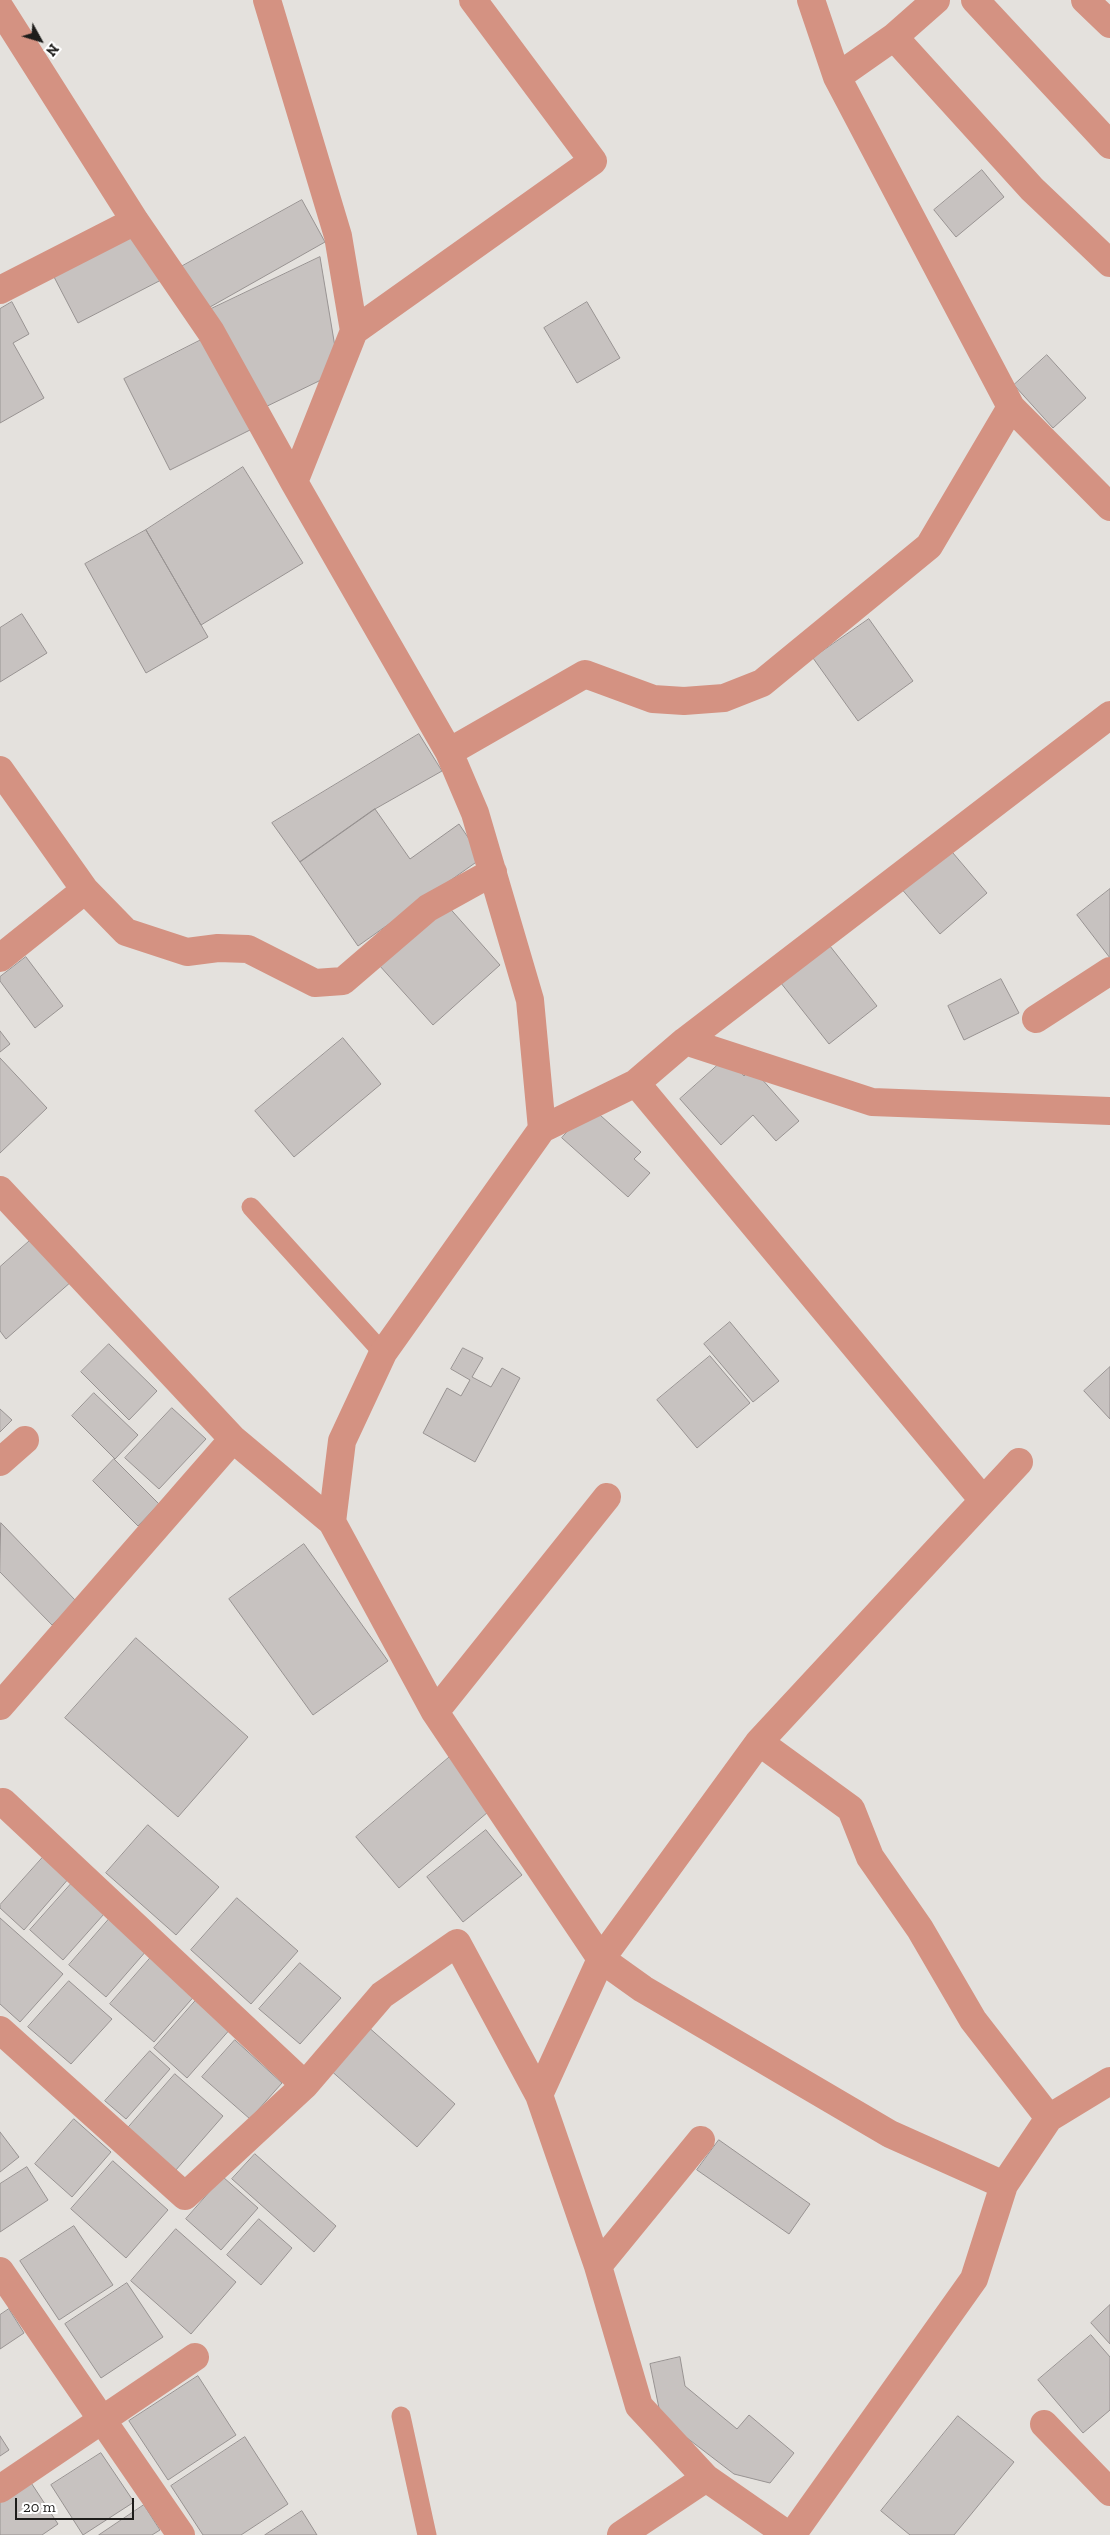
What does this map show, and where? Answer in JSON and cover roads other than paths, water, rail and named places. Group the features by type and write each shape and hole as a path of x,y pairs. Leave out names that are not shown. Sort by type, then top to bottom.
{"street":[{"path":"267,0 338,236 354,331 294,482"},
{"path":"354,331 593,161 473,0"},
{"path":"811,0 836,77 1011,407 1110,507"},
{"path":"836,77 894,37 936,0"},
{"path":"975,0 1110,145"},
{"path":"1085,0 1110,24"},
{"path":"0,8 136,221 212,332 294,482 449,752 475,814 530,1000 542,1129"},
{"path":"894,37 1032,189 1110,263"},
{"path":"0,290 136,221"},
{"path":"449,752 585,674 653,699 684,701 724,698 762,683 929,546 1011,407"},
{"path":"332,1522 342,1441 383,1353 542,1129 636,1083 685,1040 1110,715"},
{"path":"0,770 85,890 126,932 187,952 218,948 248,949 315,983 343,981 428,908 493,872"},
{"path":"0,958 85,890"},
{"path":"1036,1020 1110,971"},
{"path":"685,1040 872,1102 1110,1112"},
{"path":"636,1083 983,1500"},
{"path":"0,1190 233,1439 332,1522 435,1712 601,1959 644,1989 890,2134 1004,2185"},
{"path":"0,1706 233,1439"},
{"path":"0,1462 25,1440"},
{"path":"539,2096 601,1959 759,1742 1019,1462"},
{"path":"435,1712 607,1497"},
{"path":"759,1742 851,1809 870,1856 920,1929 973,2020 1049,2118"},
{"path":"3,1802 305,2085"},
{"path":"0,2030 185,2196 305,2085 382,1995 457,1943 539,2096 598,2266 639,2406 706,2478 788,2535"},
{"path":"792,2535 974,2279 1004,2185 1049,2118 1110,2081"},
{"path":"598,2266 701,2140"},
{"path":"0,2271 181,2535"},
{"path":"0,2489 195,2357"},
{"path":"1044,2424 1110,2492"},
{"path":"621,2535 706,2478"}],"lane":[{"path":"251,1206 383,1353"},
{"path":"402,2416 427,2535"}]}
